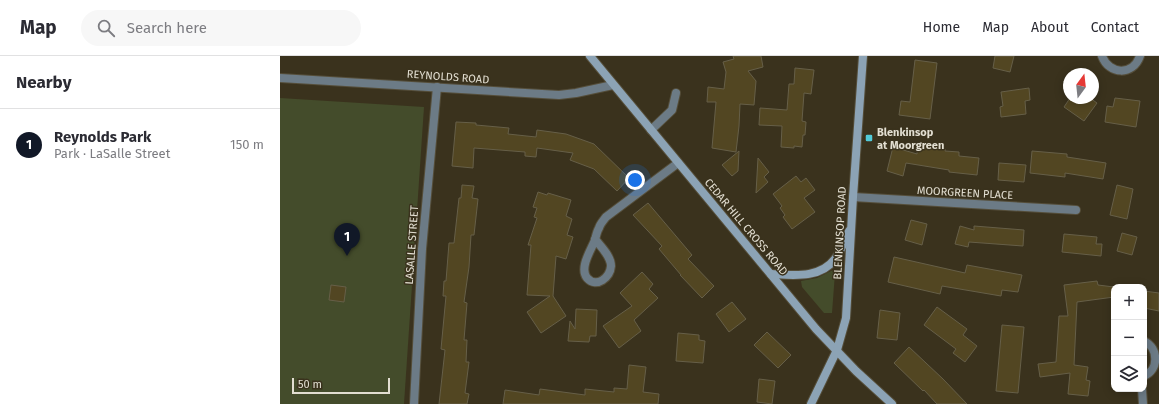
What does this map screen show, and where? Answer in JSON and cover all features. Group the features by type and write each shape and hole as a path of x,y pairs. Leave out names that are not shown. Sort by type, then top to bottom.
{"main road":[{"name":"CEDAR HILL CROSS ROAD","path":"590,56 816,329 856,371 892,404"},
{"name":"BLENKINSOP ROAD","path":"811,404 837,350 846,318 863,56"},
{"path":"771,274 808,274 822,270 834,261 851,227"}],"street":[{"path":"1102,56 1105,63 1109,67 1122,71 1129,70 1134,66 1140,56"},
{"name":"REYNOLDS ROAD","path":"280,78 559,95 613,85"},
{"name":"LASALLE STREET","path":"414,404 422,249 437,87"},
{"path":"651,130 672,110 676,93"},
{"path":"595,239 607,254 611,265 609,273 605,279 599,283 593,282 587,278 584,271 586,261 599,228 606,218 678,163"},
{"name":"MOORGREEN PLACE","path":"853,197 1076,210"},
{"path":"1147,343 1151,346 1156,356 1154,367 1151,372 1147,374"},
{"path":"1142,392 1143,404"}],"green space":[{"path":"280,98 424,107 404,404 280,404"},
{"path":"834,270 832,313 824,313 802,287 801,281 817,278"}],"building":[{"path":"733,56 761,56 763,67 748,71 756,81 754,105 740,104 736,152 712,148 716,102 707,102 708,87 724,89 726,72 723,62 734,59"},
{"path":"995,56 1014,56 1010,72 993,68"},
{"path":"915,60 937,63 930,119 899,115 901,101 910,102"},
{"path":"795,68 814,70 811,94 804,93 802,121 806,122 805,135 803,135 802,147 781,147 782,126 759,125 760,108 787,110 789,84 794,84"},
{"path":"1029,88 1030,100 1025,101 1026,114 1001,117 1000,107 1003,106 1001,92"},
{"path":"1115,98 1140,101 1136,127 1105,122 1107,106 1113,107"},
{"path":"1066,104 1096,104 1084,121 1064,107"},
{"path":"456,122 476,123 476,125 509,128 508,134 536,137 537,130 566,134 594,144 629,178 617,191 594,169 570,160 573,153 537,148 536,157 525,156 525,152 474,148 473,168 452,166"},
{"path":"918,145 945,149 945,151 959,152 959,156 979,158 977,175 949,172 949,170 906,163 903,176 887,171 893,147 917,154"},
{"path":"739,151 738,171 732,176 722,165"},
{"path":"1032,151 1067,154 1067,157 1106,163 1103,179 1065,173 1065,177 1030,173"},
{"path":"758,158 769,172 764,177 768,182 756,193"},
{"path":"999,163 1026,165 1024,182 998,180"},
{"path":"796,176 801,182 806,178 815,190 804,198 815,212 792,229 783,217 785,215 780,208 782,206 773,194"},
{"path":"462,185 474,186 472,198 478,199 474,235 471,235 469,267 464,302 467,303 464,340 467,340 466,362 469,362 465,393 469,394 467,404 439,404 445,350 441,349 446,296 443,296 444,281 446,281 449,243 454,243"},
{"path":"1117,185 1133,189 1127,219 1110,215"},
{"path":"538,192 547,195 548,193 571,200 566,216 572,219 567,235 573,237 566,259 556,256 553,296 566,316 541,333 527,312 550,296 527,295 531,245 528,245 537,218 534,217 537,208 533,207"},
{"path":"648,203 692,255 688,259 714,286 702,298 680,275 659,249 662,246 633,215"},
{"path":"911,220 927,224 922,245 905,240"},
{"path":"960,226 974,230 974,226 1024,230 1023,246 969,242 968,247 955,244"},
{"path":"1122,233 1137,237 1132,255 1117,251"},
{"path":"1064,234 1097,237 1096,244 1102,244 1101,256 1062,252"},
{"path":"894,257 965,273 967,265 1022,275 1018,292 1002,290 1001,296 942,286 940,294 888,282"},
{"path":"642,272 653,284 649,289 658,298 634,320 641,331 619,348 603,326 632,306 620,293"},
{"path":"1097,281 1098,285 1111,287 1111,297 1077,302 1074,365 1088,367 1086,380 1090,381 1088,396 1068,394 1070,373 1040,377 1038,364 1056,362 1059,316 1068,316 1064,285"},
{"path":"331,285 346,287 344,302 329,300"},
{"path":"1147,291 1159,293 1159,311 1147,309"},
{"path":"732,302 746,319 729,332 716,314"},
{"path":"937,307 967,329 963,335 977,346 965,362 953,353 956,349 924,325"},
{"path":"576,309 597,310 596,336 590,336 589,342 568,341 570,321 575,329"},
{"path":"880,310 900,313 897,340 877,338"},
{"path":"1002,325 1024,327 1018,393 996,391"},
{"path":"767,332 791,355 778,368 754,345"},
{"path":"678,333 699,335 699,340 705,341 703,363 676,361"},
{"path":"909,347 967,404 937,404 894,363"},
{"path":"629,365 646,367 643,392 659,394 658,404 503,404 505,390 539,395 540,389 585,395 585,389 614,392 614,388 627,389"},
{"path":"759,379 775,381 772,404 757,402"}],"place":[{"name":"Blenkinsop at Moorgreen","path":"869,138"},
{"name":"Reynolds Park","path":"347,256"}]}
